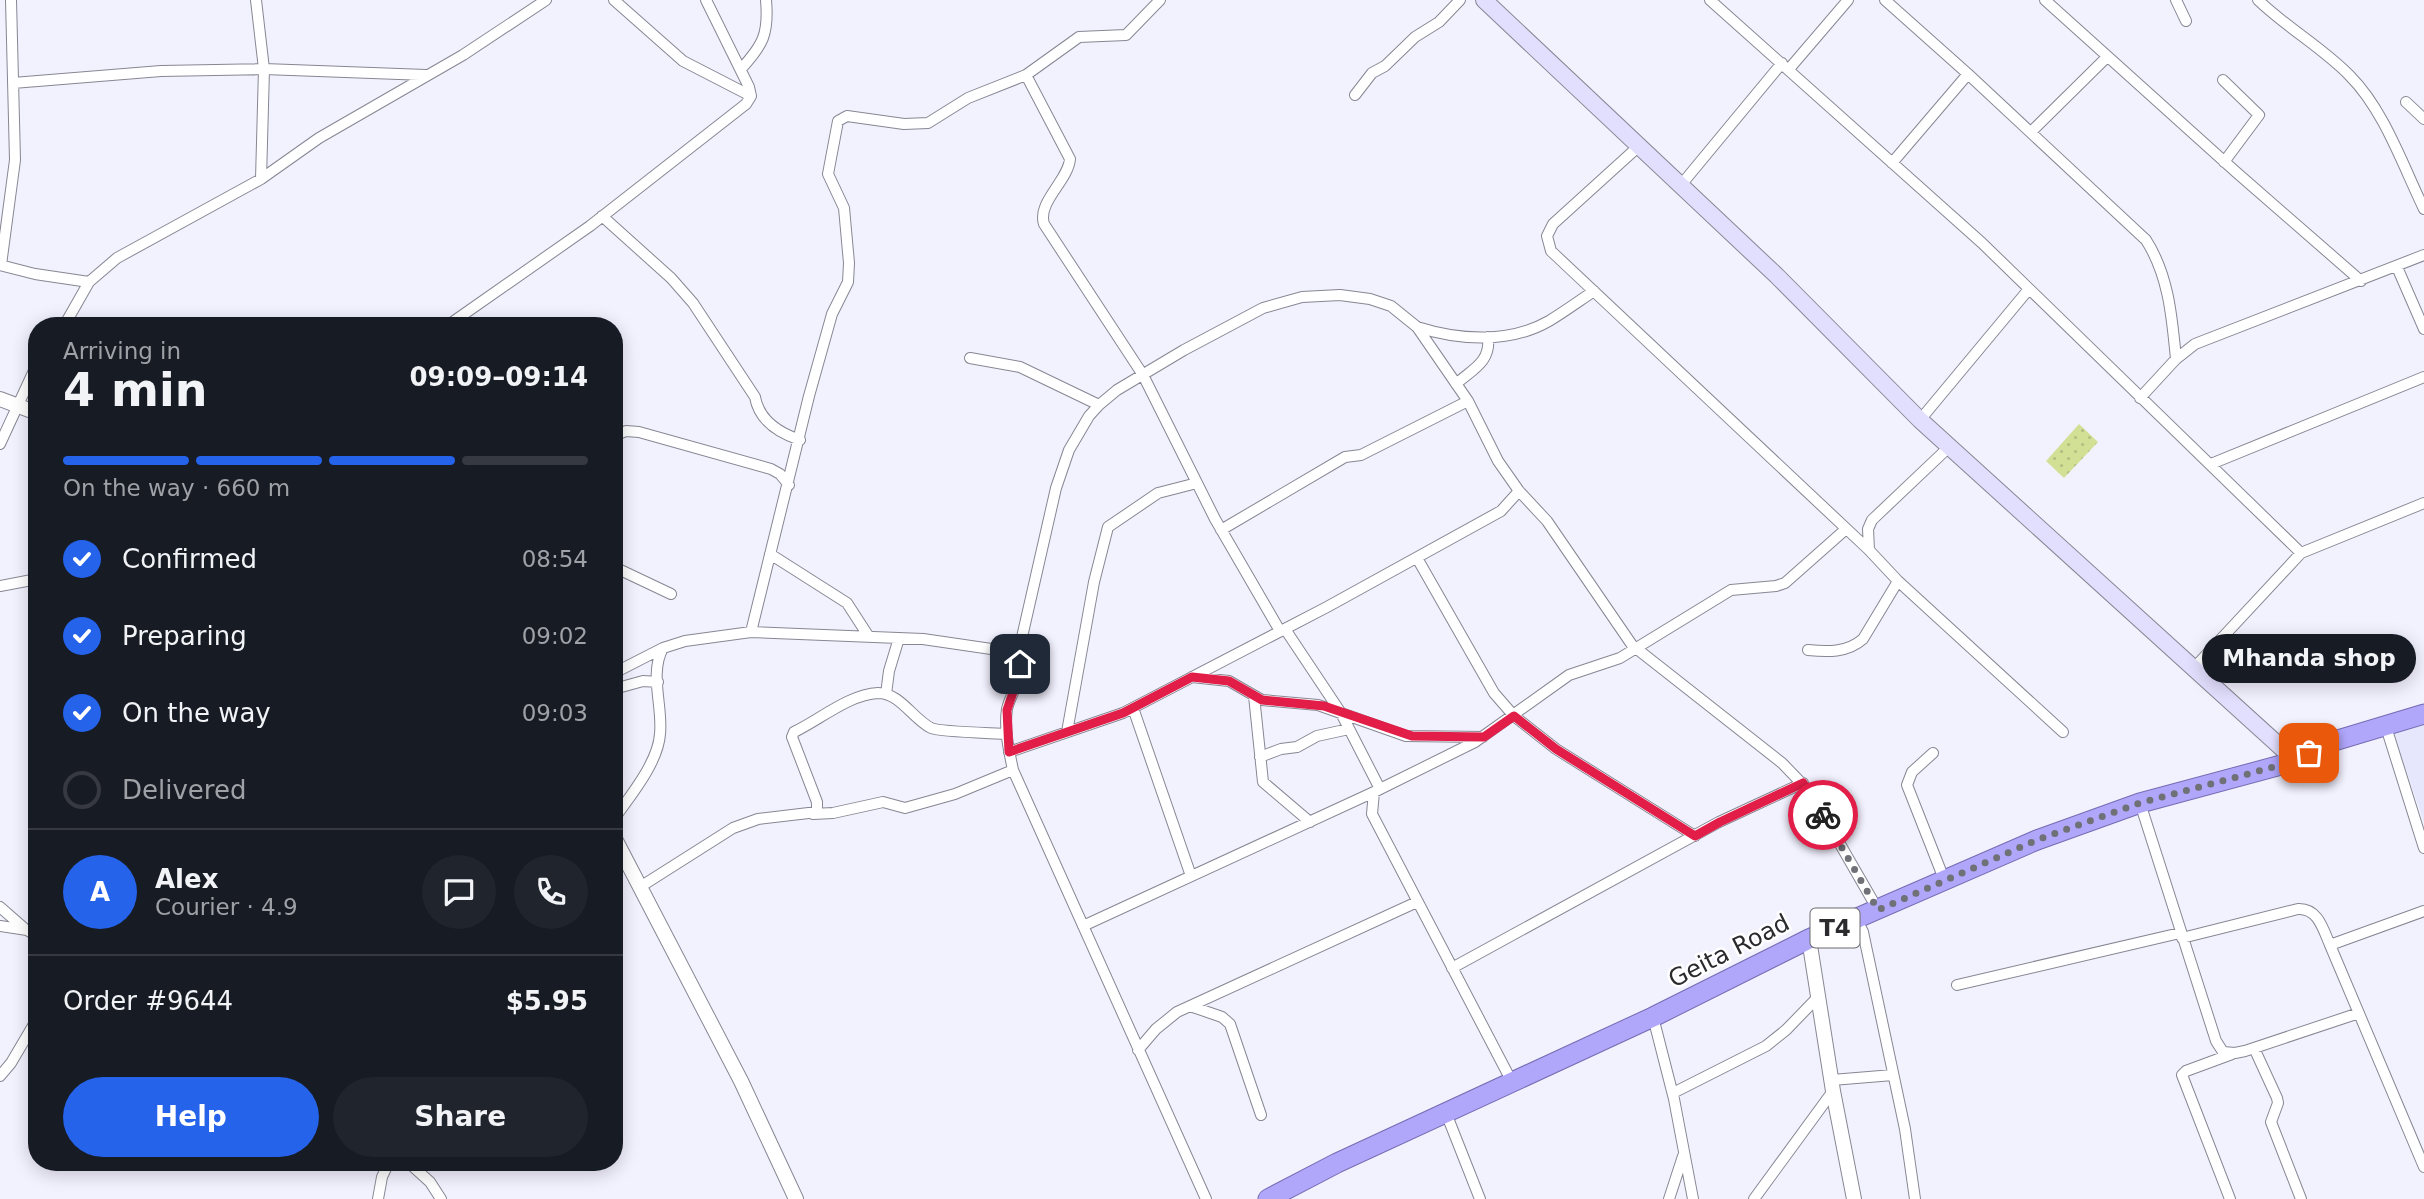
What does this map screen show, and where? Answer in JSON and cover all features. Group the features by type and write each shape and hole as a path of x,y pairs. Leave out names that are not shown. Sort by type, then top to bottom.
{"highway":[{"name":"Geita Road","path":"1268,1199 1337,1163 1653,1017 1809,939 1944,879 2037,840 2140,803 2296,761 2321,745 2424,714"}],"main road":[{"path":"1484,0 1777,276 1920,420 2296,761"}],"street":[{"path":"11,0 14,182 1,265 35,274 89,282"},
{"path":"256,0 264,69 261,179"},
{"path":"69,317 89,282 117,258 261,179 319,138 463,55 546,0"},
{"path":"614,0 683,61 751,96"},
{"path":"460,317 602,216 746,104 751,96 749,87 706,0"},
{"path":"741,69 763,41 767,24 766,0"},
{"path":"751,632 809,396 832,314 848,282 844,208 828,174 838,121 847,116 904,124 928,123 968,97 1026,75 1079,37 1126,35 1160,0"},
{"path":"1355,95 1372,73 1385,66 1415,37 1440,22 1460,0"},
{"path":"1710,0 1982,243 2301,553"},
{"path":"1681,186 1785,66 1848,0"},
{"path":"1885,0 2146,240 2160,265 2172,317 2176,359"},
{"path":"2045,0 2224,162 2361,281"},
{"path":"2176,0 2186,21"},
{"path":"2258,0 2352,78 2379,115 2424,209"},
{"path":"2031,132 2107,57"},
{"path":"13,83 120,73 264,69 427,75"},
{"path":"1892,163 1968,74"},
{"path":"1026,75 1069,159 1069,168 1043,211 1044,224 1143,375 1221,530 1283,630 1341,713 1377,791 1372,814 1512,1082"},
{"path":"2223,80 2259,115 2224,162"},
{"path":"2406,102 2424,119"},
{"path":"1639,146 1553,224 1547,236 1551,251 1869,550 1898,581 2063,732"},
{"path":"602,216 652,260 693,303 755,397 757,410 778,431 800,440"},
{"path":"2140,398 2176,359 2195,344 2424,255"},
{"path":"2398,267 2424,329"},
{"path":"1920,420 2029,289"},
{"path":"1417,327 1443,335 1488,337 1514,333 1548,322 1594,291"},
{"path":"1206,1199 1013,770 1007,734 1007,710 1020,670 1017,659 1056,488 1079,430 1099,405 1117,390 1263,308 1302,297 1340,295 1370,299 1391,306 1408,317 1468,401 1494,455 1519,491 1547,521 1635,648 1782,763 1803,783 1878,910"},
{"path":"1456,384 1484,360 1489,348 1488,337"},
{"path":"970,358 1020,367 1099,405"},
{"path":"2211,464 2424,377"},
{"path":"0,444 28,382"},
{"path":"0,399 28,409"},
{"path":"1221,530 1345,457 1361,455 1468,401"},
{"path":"623,433 631,431 665,439 771,469 780,474 789,485"},
{"path":"1083,926 1377,791 1484,737 1569,675 1620,658 1733,589 1785,583 1849,532 1869,525 1949,447"},
{"path":"1067,732 1094,582 1108,527 1158,493 1197,484"},
{"path":"1009,752 1133,708 1502,511 1519,491"},
{"path":"2194,668 2301,553 2424,503"},
{"path":"1869,525 1869,550"},
{"path":"770,554 847,603 869,637"},
{"path":"1417,558 1494,693 1514,716 1556,749 1695,836"},
{"path":"623,571 671,594"},
{"path":"0,586 28,581"},
{"path":"1808,650 1829,653 1856,645 1863,639 1898,581"},
{"path":"623,668 685,640 751,632 899,638 970,645 1005,651 1017,659"},
{"path":"886,694 889,671 899,638"},
{"path":"623,807 643,778 660,738 657,662 663,648"},
{"path":"1192,677 1229,681 1267,701 1318,705 1406,736 1484,737"},
{"path":"623,687 643,681 658,682"},
{"path":"813,814 817,812 817,802 792,740 793,734 836,706 873,694 886,694 932,729 1007,734"},
{"path":"1254,696 1265,784 1310,822"},
{"path":"1133,708 1191,876"},
{"path":"2386,727 2424,848"},
{"path":"1260,757 1281,749 1297,747 1317,736 1349,729"},
{"path":"1933,753 1912,772 1907,785 1944,879"},
{"path":"640,887 746,822 833,813 883,802 905,808 955,794 1013,770"},
{"path":"1452,968 1720,822 1803,783"},
{"path":"2140,803 2219,1047 2222,1052 2235,1054"},
{"path":"623,854 741,1081 796,1199"},
{"path":"1138,1050 1167,1019 1190,1006 1417,902"},
{"path":"0,906 28,930"},
{"path":"1957,985 2304,908 2319,920 2424,1167"},
{"path":"2330,945 2424,911"},
{"path":"1856,918 1863,932 1905,1129 1915,1199"},
{"path":"0,926 28,932"},
{"path":"1809,939 1854,1199"},
{"path":"1673,1094 1766,1046 1818,997"},
{"path":"1190,1006 1222,1017 1230,1024 1261,1115"},
{"path":"2230,1199 2182,1075 2186,1071 2359,1013"},
{"path":"1653,1017 1673,1094 1693,1199"},
{"path":"0,1076 28,1034"},
{"path":"2255,1048 2277,1098 2278,1103 2271,1122 2301,1199"},
{"path":"1754,1199 1833,1085 1893,1075"},
{"path":"1446,1113 1480,1199"},
{"path":"1669,1199 1684,1153"},
{"path":"378,1199 385,1171"},
{"path":"418,1171 430,1182 441,1199"}],"shaded area":[{"path":"2424,721 2424,822 2392,730"}],"green space":[{"path":"2079,424 2098,442 2064,478 2046,461"}],"way so far":[{"path":"1823,815 1878,910 2037,840 2140,803 2296,761 2309,753"}],"place":[{"name":"Mhanda shop","path":"2309,753"}],"route":[{"path":"1020,664 1007,710 1009,752 1123,713 1192,677 1235,682 1262,700 1324,706 1406,736 1484,737 1514,716 1556,749 1695,836 1803,783 1823,815"}]}
